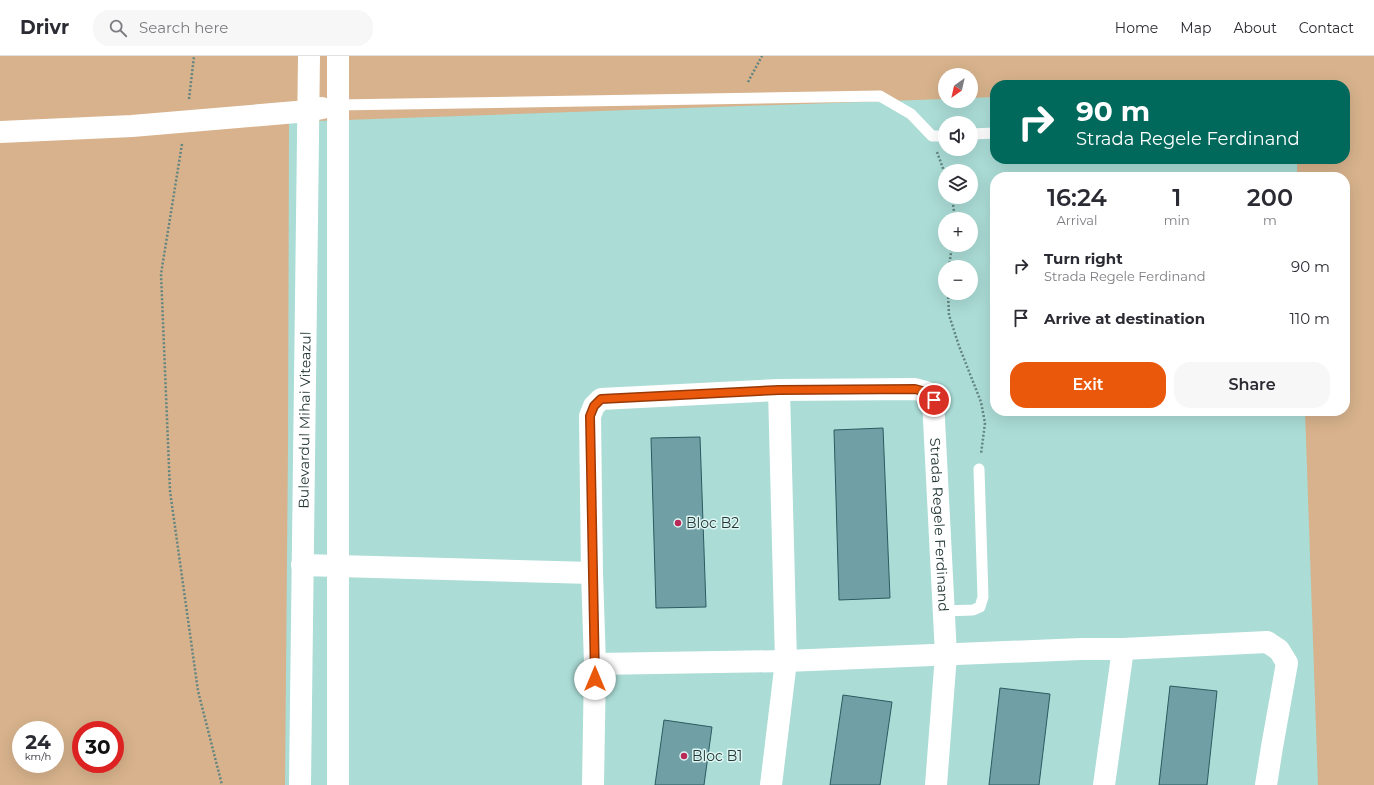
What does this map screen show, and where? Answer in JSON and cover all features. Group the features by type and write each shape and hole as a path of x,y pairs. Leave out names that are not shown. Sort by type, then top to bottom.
{"street":[{"name":"Bulevardul Mihai Viteazul","path":"300,785 309,56"},
{"path":"338,56 338,785"},
{"path":"0,132 132,126 308,111 337,105"},
{"name":"Strada Regele Ferdinand","path":"593,785 595,664 590,416 594,406 601,399 779,390 915,389 926,392 934,400 946,655 936,785"},
{"path":"771,785 786,661 779,390"},
{"path":"302,565 592,573"},
{"path":"595,664 786,661 1081,649 1123,649 1267,642 1279,650 1287,663 1266,785"},
{"path":"1104,785 1123,649"}],"lane":[{"path":"337,105 880,96 911,114 932,136 938,136"},
{"path":"978,134 990,133"},
{"path":"944,611 973,610 980,607 983,597 979,469"}],"path":[{"path":"194,56 186,121 161,274 170,491 198,691 222,785"},
{"path":"739,98 762,56"},
{"path":"932,136 942,164"},
{"path":"948,300 949,315 959,346 981,402 986,423 979,469"}],"shaded area":[{"path":"0,56 1374,56 1374,785 1318,785 1305,416 1350,416 1350,172 1297,172 1297,164 1350,164 1350,80 990,80 990,97 978,98 978,68 938,68 938,99 289,122 285,785 0,785"}],"building":[{"path":"883,428 890,598 839,600 834,430"},
{"name":"Bloc B2","path":"700,437 706,607 656,608 651,438"},
{"path":"1170,686 1217,691 1207,785 1159,785"},
{"path":"1000,688 1050,694 1039,785 989,785"},
{"path":"843,695 892,702 880,785 830,785"},
{"name":"Bloc B1","path":"664,720 712,727 704,785 655,785"}],"place":[{"name":"Bloc B2","path":"678,523"},
{"name":"Bloc B1","path":"684,756"}],"route":[{"path":"595,679 590,416 594,406 601,399 779,390 915,389 926,392 934,400"}]}
